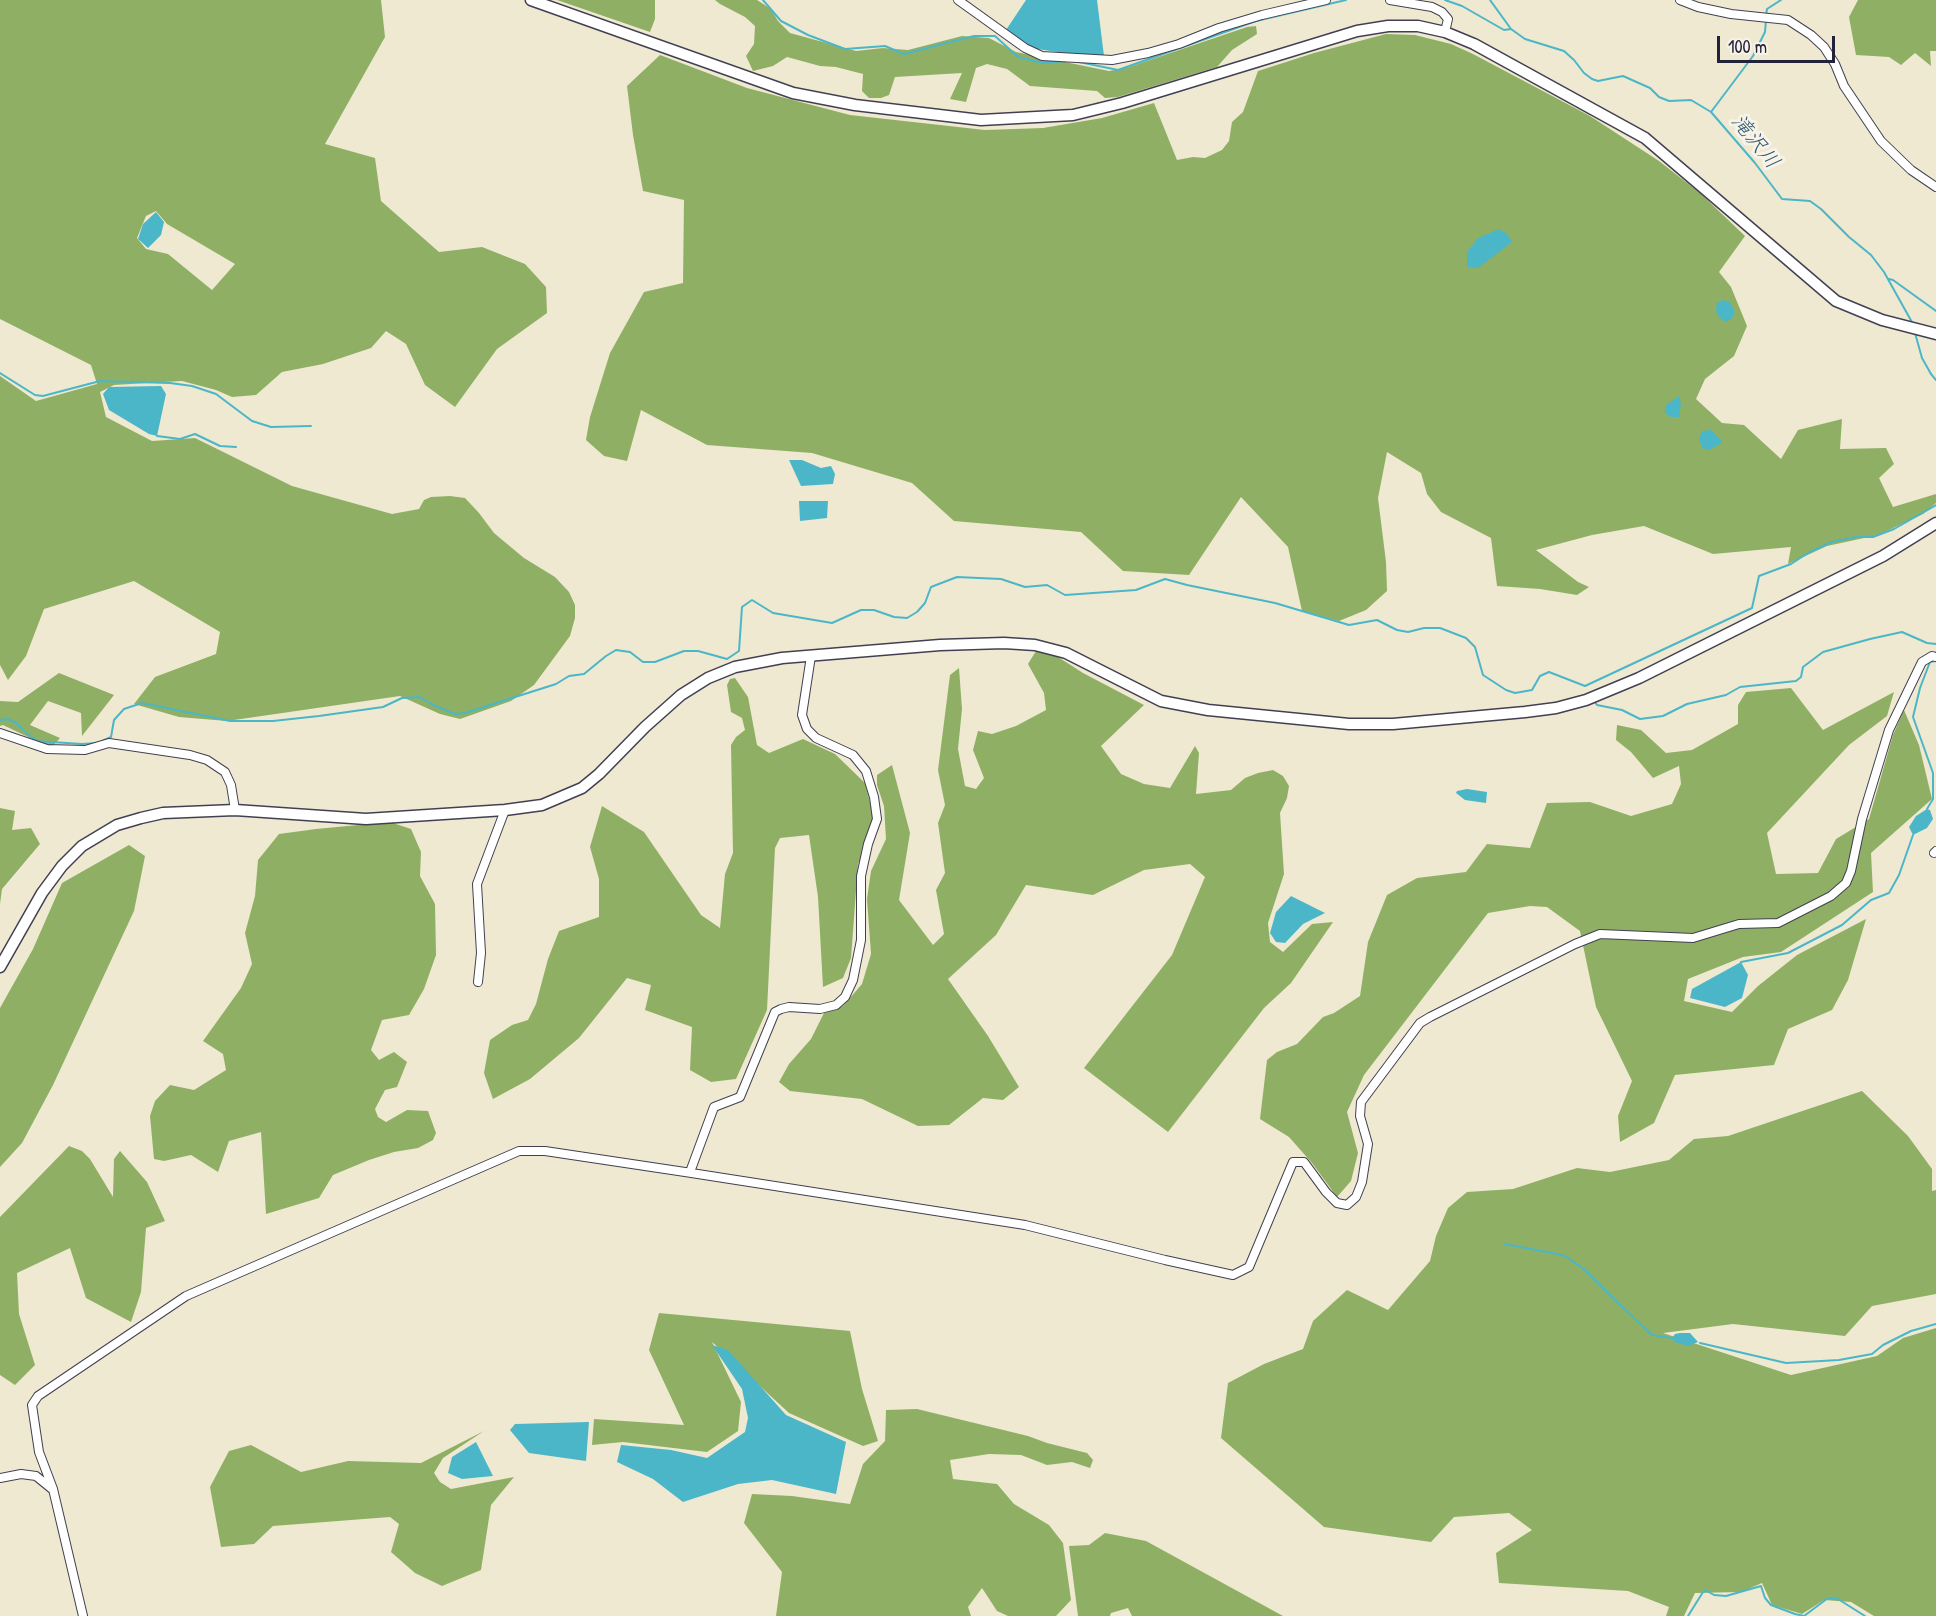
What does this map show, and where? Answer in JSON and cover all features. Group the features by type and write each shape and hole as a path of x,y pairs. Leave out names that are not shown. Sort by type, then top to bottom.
{"street":[{"path":"531,0 793,93 855,105 981,120 1073,115 1122,103 1358,31 1388,26 1418,26 1445,32 1474,44 1645,138 1836,301 1882,321 1936,334"},
{"path":"958,0 1025,48 1042,56 1112,60 1148,53 1262,15 1326,0"},
{"path":"1390,0 1432,7 1442,12 1448,19 1445,32"},
{"path":"1680,0 1698,7 1731,14 1788,20 1811,34 1824,47 1835,64 1844,86 1881,141 1911,170 1936,187"},
{"path":"0,967 42,893 62,866 82,846 117,825 163,813 235,810 366,819 505,810 542,805 582,788 681,695 708,678 735,667 782,658 940,645 1004,643 1035,645 1066,653 1161,701 1208,710 1349,724 1393,724 1525,712 1556,708 1586,700 1639,678 1883,556 1936,523"},
{"path":"690,1172 714,1107 740,1097 775,1012 789,1007 820,1009 836,1005 845,997 853,980 861,940 861,876 868,844 877,819 874,797 866,771 852,755 816,738 807,729 802,715 811,656"},
{"path":"83,1616 53,1489 39,1452 32,1406 38,1396 186,1296 519,1151 545,1151 690,1172 1033,1227 1233,1275 1249,1267 1293,1162 1304,1162 1337,1203 1347,1205 1356,1197 1362,1182 1368,1144 1360,1116 1361,1102 1420,1023 1575,944 1600,934 1693,938 1739,924 1778,923 1831,896 1846,883 1889,730 1922,662 1932,656 1936,657"},
{"path":"0,733 47,749 85,750 109,743 190,755 207,760 225,772 231,785 235,810"},
{"path":"478,982 481,953 477,884 505,810"},
{"path":"0,1478 21,1474 36,1476 53,1489"}],"green space":[{"path":"0,0 381,0 385,37 325,144 375,158 381,201 439,252 482,247 525,264 546,287 547,313 497,349 455,407 425,385 406,344 386,331 371,348 323,364 282,372 256,395 232,397 182,381 114,385 100,392 106,417 152,441 195,438 292,486 392,514 419,509 424,500 431,497 465,498 494,533 524,558 555,577 569,592 575,605 575,618 570,636 534,685 511,701 460,719 440,714 400,696 227,721 179,717 134,704 155,677 216,654 220,632 134,581 44,609 26,656 8,680 0,665 0,376 36,401 97,384 91,365 0,319","holes":["156,211 167,224 235,264 212,290 168,254 146,249 137,238 146,216"]},
{"path":"557,0 655,0 655,19 650,32"},
{"path":"715,0 757,0 771,9 778,21 790,33 856,51 883,48 908,50 962,36 989,38 1016,52 1109,71 1126,68 1247,27 1256,26 1257,34 1232,50 1217,67 1118,97 1105,98 1097,91 1030,86 1007,69 987,64 976,68 966,102 950,99 962,73 895,77 889,95 869,98 862,91 863,74 836,67 820,66 787,57 773,66 753,71 746,56 754,44 755,26 745,17"},
{"path":"1858,0 1936,0 1936,51 1930,51 1931,66 1915,53 1901,65 1889,57 1856,55 1849,17"},
{"path":"1386,34 1415,35 1451,44 1473,54 1590,116 1659,161 1700,193 1745,236 1719,272 1731,287 1747,326 1734,356 1705,379 1696,399 1722,423 1744,425 1781,459 1798,430 1842,419 1840,449 1886,448 1894,464 1879,478 1893,507 1936,494 1936,503 1923,514 1878,535 1827,546 1788,564 1791,547 1713,554 1644,526 1592,535 1536,550 1578,582 1589,587 1577,595 1540,589 1497,586 1491,538 1441,512 1427,494 1421,473 1387,452 1378,498 1387,591 1366,610 1339,621 1302,611 1288,547 1241,497 1189,575 1123,571 1081,532 954,521 912,483 812,453 707,445 641,410 627,461 604,456 586,440 590,417 610,353 644,292 683,283 684,200 643,191 627,86 660,55 747,88 850,115 985,130 1043,128 1102,118 1154,103 1177,160 1193,157 1205,158 1222,150 1229,141 1232,122 1243,112 1258,71"},
{"path":"1036,651 1058,657 1144,705 1101,746 1121,774 1144,784 1170,788 1195,746 1199,753 1196,794 1231,790 1245,778 1258,773 1273,770 1283,776 1289,786 1287,798 1280,813 1284,874 1268,923 1270,942 1283,952 1312,924 1333,922 1291,983 1264,1008 1168,1132 1084,1068 1172,955 1205,877 1190,864 1144,870 1093,895 1026,885 996,935 948,979 988,1036 1019,1087 1003,1100 983,1098 949,1125 918,1126 862,1099 790,1091 779,1082 789,1064 811,1039 824,1013 843,1006 862,984 871,954 867,899 871,871 886,839 884,806 877,785 877,775 892,765 910,833 899,900 933,945 944,934 936,890 945,873 938,823 945,805 938,770 950,675 959,668 962,709 958,749 965,786 976,789 984,778 973,750 978,731 992,734 1016,726 1046,710 1044,693 1028,664"},
{"path":"59,673 114,695 82,736 81,713 48,701 30,725 60,738 51,748 3,725 0,726 0,701 18,702"},
{"path":"735,678 748,697 757,745 769,753 803,739 835,754 865,783 874,818 869,838 858,864 851,958 843,978 823,987 818,897 809,835 780,838 775,848 767,1010 736,1079 711,1082 690,1070 692,1027 645,1010 651,985 627,978 579,1038 530,1079 493,1099 484,1073 490,1040 512,1025 528,1020 536,1004 548,959 559,931 599,917 599,879 590,847 602,806 644,832 701,915 720,928 725,874 733,853 731,745 736,737 745,730 742,718 731,712 727,685 730,679"},
{"path":"1791,688 1823,730 1894,692 1887,716 1849,745 1767,833 1776,874 1818,873 1836,839 1869,819 1893,735 1904,710 1919,745 1932,799 1871,853 1873,892 1781,952 1743,957 1688,979 1684,1001 1732,1012 1758,986 1797,955 1866,919 1848,980 1832,1010 1788,1029 1774,1065 1675,1075 1654,1123 1620,1142 1618,1116 1632,1081 1596,1007 1580,931 1547,907 1530,906 1488,913 1364,1075 1347,1112 1358,1153 1351,1181 1337,1197 1289,1137 1260,1119 1267,1060 1277,1052 1297,1044 1323,1017 1334,1013 1360,996 1368,942 1387,895 1417,878 1466,872 1487,844 1530,848 1547,803 1590,802 1631,816 1672,804 1681,784 1679,766 1653,778 1631,752 1616,740 1617,725 1641,730 1666,753 1692,750 1738,724 1738,705 1746,692"},
{"path":"0,808 15,811 12,830 31,828 40,844 2,889 0,904"},
{"path":"390,822 411,829 421,852 420,876 435,904 436,955 424,989 409,1015 382,1020 371,1050 379,1060 394,1052 407,1062 397,1087 385,1090 375,1109 378,1117 386,1122 407,1110 428,1111 436,1133 433,1140 418,1148 394,1152 333,1175 319,1198 266,1214 261,1132 229,1141 218,1172 191,1155 164,1161 154,1159 150,1116 155,1101 170,1085 194,1090 226,1070 223,1054 203,1041 241,988 252,964 245,933 255,896 258,860 279,834"},
{"path":"129,845 145,856 134,911 53,1085 22,1143 0,1167 0,1008 33,949 62,883"},
{"path":"1862,1091 1908,1136 1932,1169 1932,1191 1936,1190 1936,1294 1872,1306 1845,1336 1733,1324 1663,1333 1791,1375 1877,1356 1903,1338 1936,1328 1936,1616 1874,1616 1851,1602 1824,1600 1802,1614 1772,1605 1762,1583 1741,1592 1695,1593 1684,1616 1666,1616 1669,1607 1628,1591 1499,1583 1496,1553 1532,1530 1509,1513 1454,1517 1431,1542 1324,1527 1221,1438 1228,1383 1264,1364 1303,1349 1313,1321 1347,1290 1388,1310 1430,1261 1436,1236 1448,1208 1467,1192 1513,1189 1577,1168 1610,1172 1669,1160 1694,1139 1728,1136"},
{"path":"69,1146 82,1151 90,1159 113,1197 114,1159 120,1151 147,1182 165,1221 146,1228 141,1292 131,1322 86,1298 70,1248 17,1273 19,1314 35,1365 15,1385 0,1375 0,1217"},
{"path":"659,1313 850,1331 862,1389 878,1441 863,1446 789,1413 712,1342 741,1402 738,1431 707,1452 623,1442 592,1445 594,1419 684,1425 649,1350"},
{"path":"917,1409 1087,1453 1093,1460 1090,1468 1072,1462 1047,1465 1021,1455 989,1454 950,1460 953,1479 997,1484 1014,1504 1049,1525 1063,1543 1071,1600 1056,1616 1008,1616 997,1611 982,1588 968,1607 971,1616 776,1616 782,1572 744,1523 752,1494 792,1496 850,1504 863,1464 885,1441 886,1410"},
{"path":"484,1431 443,1458 434,1473 440,1482 451,1489 514,1477 491,1505 481,1570 442,1586 415,1573 391,1552 399,1524 390,1517 273,1526 254,1544 221,1547 210,1487 229,1451 251,1445 301,1472 348,1461 421,1463"},
{"path":"1105,1533 1146,1541 1283,1616 1132,1616 1128,1608 1111,1613 1110,1616 1078,1616 1069,1546 1089,1545"}],"water":[{"path":"1026,0 1097,0 1104,56 1100,58 1037,49 1023,44 1006,30"},
{"path":"156,212 164,222 161,235 148,248 138,239 143,224"},
{"path":"1499,229 1507,234 1512,242 1478,268 1467,267 1467,252 1478,238"},
{"path":"1723,300 1730,302 1735,313 1725,322 1718,316 1716,310 1717,303"},
{"path":"161,386 166,394 157,436 149,434 109,410 103,394 109,387"},
{"path":"1679,396 1681,404 1679,417 1671,417 1665,413 1666,405"},
{"path":"1711,430 1722,441 1709,450 1702,448 1699,438 1702,431"},
{"path":"789,460 802,460 821,468 831,466 835,474 833,484 801,486"},
{"path":"799,501 828,501 827,518 800,521"},
{"path":"1467,789 1487,792 1486,803 1465,800 1456,793"},
{"path":"1927,809 1930,810 1933,819 1927,828 1913,835 1909,827 1916,816"},
{"path":"1291,896 1325,913 1303,924 1285,943 1276,942 1270,933 1276,912"},
{"path":"1741,962 1748,975 1742,998 1725,1007 1690,998 1692,989"},
{"path":"1690,1333 1698,1342 1688,1346 1675,1342 1672,1338 1675,1334"},
{"path":"712,1345 728,1350 786,1415 846,1442 836,1494 772,1480 738,1484 683,1502 653,1479 617,1462 621,1445 671,1450 707,1458 745,1432 748,1418 742,1389"},
{"path":"589,1422 586,1461 529,1453 510,1430 515,1424"},
{"path":"476,1442 493,1476 462,1479 448,1473 452,1457"}],"waterway":[{"path":"763,0 781,21 808,35 845,49 885,46 904,54 974,36 995,36 1018,57 1043,63 1065,61"},
{"path":"1079,62 1118,70 1256,21 1346,0"},
{"path":"1445,0 1462,6 1504,30 1511,29"},
{"name":"滝沢川","path":"1490,0 1511,29 1525,39 1564,51 1592,79 1598,81 1623,76 1650,88 1659,97 1669,101 1691,100 1711,112 1755,163 1782,199 1810,201 1871,255 1884,272 1913,324"},
{"path":"1766,15 1767,9 1781,0"},
{"path":"1711,112 1753,56 1765,32 1766,20"},
{"path":"1889,279 1936,311"},
{"name":"滝沢川","path":"1915,333 1922,358 1936,380"},
{"path":"0,373 35,395 43,396 100,381 170,383 192,386 216,394 252,421 271,427 311,426"},
{"path":"157,436 180,439 195,434 220,446 236,447"},
{"path":"102,741 111,737 114,720 124,709 142,703 230,721 273,721 319,716 383,707 402,698 420,697 455,714 465,713 556,684 569,676 584,674 616,650 630,652 643,662 655,662 684,651 698,651 727,659 739,651 742,607 752,600 773,613 832,623 861,610 874,610 894,617 907,618 925,603 931,587 957,577 1001,579 1025,587 1047,585 1065,595 1136,590 1165,579 1275,603 1349,625 1377,620 1397,630 1408,632 1424,628 1440,628 1466,638 1475,647 1483,675 1515,693 1532,690 1540,676 1549,672 1585,686 1752,608 1759,576 1791,564 1831,542 1856,537 1873,537 1894,529 1936,505"},
{"path":"1594,701 1597,705 1622,710 1640,719 1663,716 1687,704 1726,695 1740,687 1796,681 1801,677 1803,667 1823,652 1870,639 1902,632 1927,643 1936,644"},
{"path":"1927,809 1933,799 1933,773 1913,717 1920,688 1930,662 1936,661"},
{"path":"0,720 8,719 16,723 36,741 97,743"},
{"path":"1741,962 1788,953 1842,925 1871,900 1889,893 1899,875 1913,835"},
{"path":"1504,1244 1563,1255 1584,1269 1652,1335 1672,1338"},
{"path":"1700,1343 1786,1363 1839,1360 1872,1354 1883,1345 1911,1331 1936,1324"},
{"path":"1688,1616 1703,1592 1726,1596 1761,1586 1765,1598 1771,1605 1795,1614 1804,1616 1828,1598 1838,1599 1865,1616"}]}
